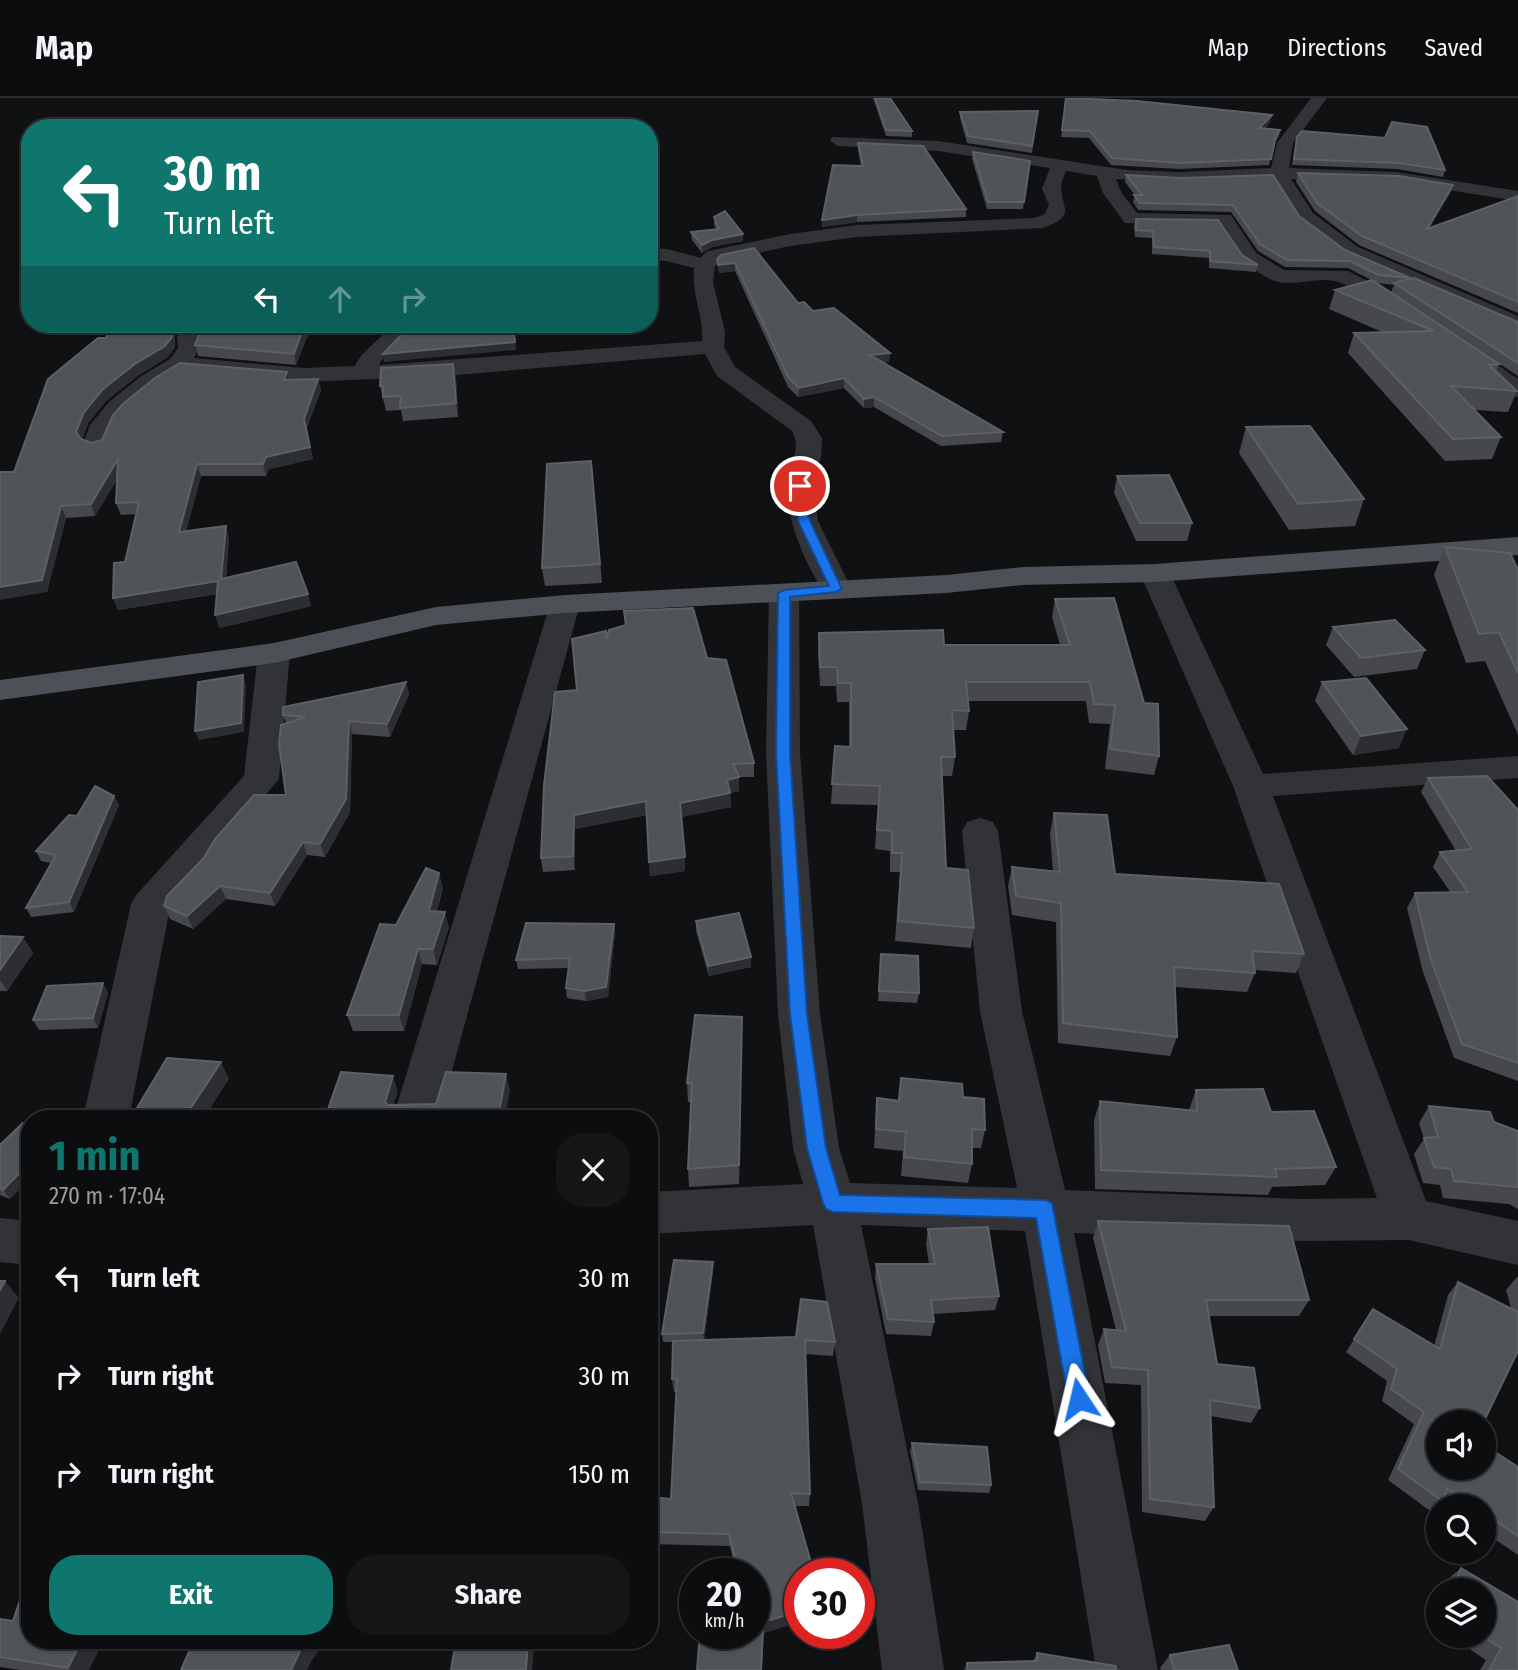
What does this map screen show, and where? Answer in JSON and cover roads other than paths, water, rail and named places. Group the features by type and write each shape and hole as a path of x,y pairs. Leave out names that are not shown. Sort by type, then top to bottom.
{"main road":[{"path":"0,690 274,653 436,616 565,604 946,584 1023,576 1155,573 1518,546"}],"street":[{"path":"1319,98 1285,143 1279,173 1306,217 1350,251 1518,324"},
{"path":"838,141 938,146 1105,173 1179,177 1279,173 1397,177 1518,196"},
{"path":"836,589 804,521 800,486 808,457 809,438 802,426 725,371 713,347 714,332 703,282 705,265 713,256 790,240 856,232 1036,224 1053,218 1058,205 1049,192 1051,182 1062,164"},
{"path":"1105,173 1112,193 1132,219 1224,219 1249,257 1280,275 1341,275 1370,290 1411,320"},
{"path":"658,254 705,265"},
{"path":"179,364 189,348 190,333"},
{"path":"364,372 371,356 397,333"},
{"path":"96,444 104,422 134,393 163,371 179,364 261,369 304,375 444,369 713,347"},
{"path":"1455,347 1518,390"},
{"path":"1155,573 1251,786 1409,1219"},
{"path":"784,593 783,753 799,1014 816,1148 833,1203 890,1503 913,1670"},
{"path":"418,1110 565,604"},
{"path":"108,1110 151,904 261,779 274,653"},
{"path":"1251,786 1518,767"},
{"path":"980,831 1001,1011 1045,1209 1127,1670"},
{"path":"658,1213 833,1203 1303,1220 1409,1219 1518,1243"},
{"path":"0,1240 21,1241"}]}
